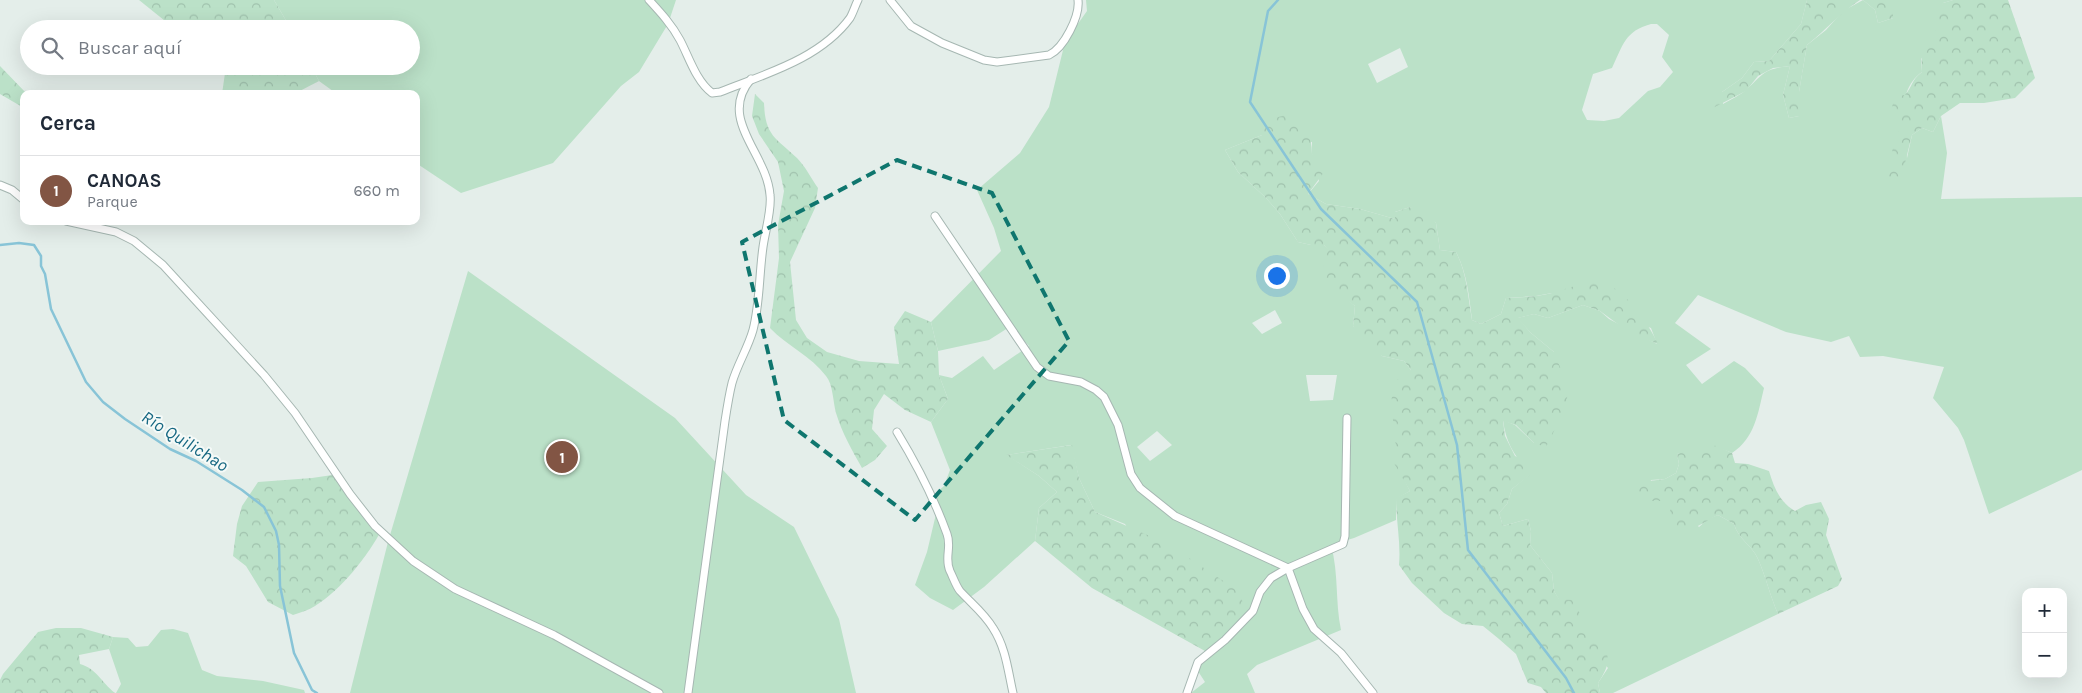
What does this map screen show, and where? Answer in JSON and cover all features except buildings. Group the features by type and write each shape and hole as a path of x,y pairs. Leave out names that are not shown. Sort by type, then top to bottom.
{"street":[{"path":"649,0 670,24 707,89 712,93 720,92 797,60 832,37 850,17 858,0"},
{"path":"890,0 911,26 942,43 984,60 997,62 1049,55 1056,52 1074,22 1078,0"},
{"path":"688,693 725,421 733,382 752,330 759,299 760,270 770,198 766,180 743,129 738,112 738,101 741,92 751,79"},
{"path":"0,185 12,190 20,197"},
{"path":"935,216 1037,367 1049,376 1081,382 1104,397 1118,426 1131,474 1140,488 1174,516 1288,568 1303,609 1314,629 1341,653 1373,693"},
{"path":"84,225 116,232 134,241 163,265 264,375 295,413 335,474 368,518 413,561 455,589 554,635 659,693"},
{"path":"1187,693 1198,662 1224,640 1253,611 1260,592 1271,578 1288,568 1343,544 1345,536 1347,418"},
{"path":"897,432 930,491 948,534 949,548 946,561 958,588 981,611 994,629 1010,668 1013,693"}],"highlighted area":[{"path":"897,160 992,193 1069,341 915,520 784,420 742,242"}],"green space":[{"path":"139,0 274,0 286,20 164,20"},
{"path":"274,0 676,0 668,24 639,72 621,86 553,163 461,193 420,166 420,90 331,90 319,81 316,75 420,75 420,20 286,20"},
{"path":"1086,0 1807,0 1801,24 1769,61 1754,62 1742,78 1722,92 1723,104 1745,91 1766,72 1775,68 1790,66 1783,95 1789,118 1799,116 1799,92 1807,45 1826,30 1843,11 1863,0 1875,10 1878,23 1893,18 1893,0 1953,0 1943,3 1942,29 1921,59 1922,72 1908,89 1905,99 1903,123 1907,158 1912,135 1922,128 1933,132 1941,116 1947,153 1941,199 2082,197 2082,470 1989,514 1964,440 1958,428 1933,398 1944,367 1883,356 1860,357 1849,336 1831,342 1786,332 1698,295 1675,323 1711,349 1686,365 1702,384 1734,361 1745,368 1764,388 1760,407 1751,432 1740,447 1732,453 1714,447 1703,447 1677,454 1679,464 1676,473 1665,479 1651,480 1645,501 1674,501 1699,527 1708,519 1718,515 1734,524 1739,534 1758,559 1778,614 1613,693 1600,693 1598,683 1608,668 1577,632 1554,591 1552,573 1530,545 1531,531 1528,519 1503,526 1499,513 1507,504 1512,489 1530,474 1512,449 1506,436 1503,420 1515,425 1534,443 1554,352 1531,333 1517,318 1534,314 1548,318 1583,305 1600,311 1609,319 1657,344 1651,328 1552,293 1506,298 1501,314 1481,324 1472,320 1463,268 1456,252 1440,250 1436,223 1410,207 1395,212 1395,219 1360,209 1326,204 1308,194 1319,181 1312,154 1312,142 1262,135 1225,150 1238,172 1280,214 1298,242 1324,245 1330,250 1348,300 1355,306 1353,326 1382,356 1404,361 1411,370 1397,431 1398,460 1410,491 1396,499 1396,520 1354,538 1331,545 1341,630 1257,665 1247,674 1255,693 1191,693 1205,682 1194,665 1205,651 1125,524 1095,512 1079,478 1071,445 1007,455 1039,476 1057,492 1039,508 1035,541 984,587 953,610 930,598 915,585 927,552 936,514 929,499 944,486 950,470 931,422 948,399 939,375 952,378 983,356 994,370 1029,346 1011,326 989,340 938,351 931,322 1001,251 994,228 977,190 1020,153 1049,107 1065,42 1087,11","holes":["1657,24 1669,35 1662,57 1673,72 1660,87 1648,91 1619,118 1604,121 1587,120 1582,110 1593,74 1612,68 1626,40 1642,27","1400,48 1408,67 1377,83 1368,64","1275,310 1282,323 1262,334 1252,323","1306,375 1337,375 1333,400 1310,401","1157,431 1172,445 1150,461 1137,447"]},
{"path":"1807,0 1860,0 1807,45 1799,92 1799,116 1789,118 1783,95 1790,66 1773,68 1758,76 1746,91 1703,113 1722,92 1742,78 1754,62 1769,61 1801,24"},
{"path":"1863,0 1893,0 1893,18 1878,23 1875,10"},
{"path":"1953,0 2008,0 2035,78 2015,98 1984,103 1960,103 1941,116 1933,132 1922,128 1912,135 1901,179 1887,191 1894,138 1902,126 1897,124 1892,107 1895,96 1905,95 1922,72 1922,52 1926,40 1934,31 1941,29 1937,17 1943,3"},
{"path":"0,66 23,90 20,90 20,106 0,94"},
{"path":"225,75 316,75 319,81 302,90 223,90"},
{"path":"755,94 764,103 769,130 800,161 818,188 815,208 790,262 796,320 807,338 827,352 859,361 899,364 894,327 905,311 931,322 938,351 939,375 948,399 931,422 905,410 884,394 874,410 872,429 887,446 875,460 862,468 838,420 828,379 820,369 770,328 779,258 778,225 784,191 778,162 759,134 752,116"},
{"path":"1293,113 1307,132 1311,142 1312,154 1327,168 1308,194 1326,204 1360,209 1395,219 1395,212 1410,207 1424,211 1436,223 1440,250 1456,252 1460,260 1467,285 1472,320 1481,324 1501,314 1506,298 1541,295 1580,284 1598,282 1616,289 1625,297 1641,316 1654,336 1658,344 1630,333 1600,311 1583,305 1548,318 1534,314 1518,318 1531,333 1554,352 1568,394 1563,413 1546,447 1534,443 1516,425 1503,421 1505,436 1515,456 1531,463 1531,474 1512,489 1507,504 1499,513 1503,526 1528,519 1531,531 1530,545 1552,573 1554,591 1559,599 1572,600 1582,617 1577,632 1598,635 1602,642 1608,659 1598,683 1600,693 1546,693 1541,687 1528,683 1516,654 1483,626 1462,624 1444,613 1412,583 1399,565 1396,498 1410,491 1391,458 1396,447 1391,402 1395,381 1411,370 1404,361 1382,356 1366,347 1353,326 1355,306 1336,292 1324,275 1323,259 1329,250 1324,245 1298,242 1280,214 1238,172 1225,150 1262,135 1264,121"},
{"path":"468,271 675,418 746,495 794,527 839,619 856,693 350,693 388,542"},
{"path":"1072,445 1079,478 1095,512 1170,545 1238,591 1247,612 1205,651 1092,588 1035,541 1039,508 1057,492 1039,476 1006,455"},
{"path":"1706,445 1717,446 1732,453 1735,463 1748,464 1769,471 1781,499 1795,511 1806,505 1821,502 1829,519 1826,535 1842,579 1838,586 1778,614 1758,559 1739,534 1734,524 1718,515 1688,530 1673,524 1670,511 1673,501 1645,501 1637,494 1641,482 1665,479 1676,473 1679,464 1677,454"},
{"path":"339,474 382,529 362,561 344,582 313,607 293,615 268,602 246,566 233,556 237,524 242,506 258,482"},
{"path":"56,628 81,628 113,637 109,649 79,655 80,664 95,672 115,693 0,693 0,680 3,674 38,632"},
{"path":"173,629 188,633 202,670 217,676 263,681 304,690 305,693 116,693 121,684 109,649 113,637 128,638 136,647 148,646 161,630"}],"waterway":[{"path":"1278,0 1268,11 1250,102 1321,209 1417,302 1457,445 1468,550 1566,678 1574,693"},
{"name":"Río Quilichao","path":"0,245 19,243 34,245 41,256 41,266 45,274 51,309 86,382 103,402 170,449 196,461 242,490 264,507 276,531 279,545 280,586 294,653 312,690 317,693"}],"place":[{"name":"CANOAS","path":"562,457"}]}
